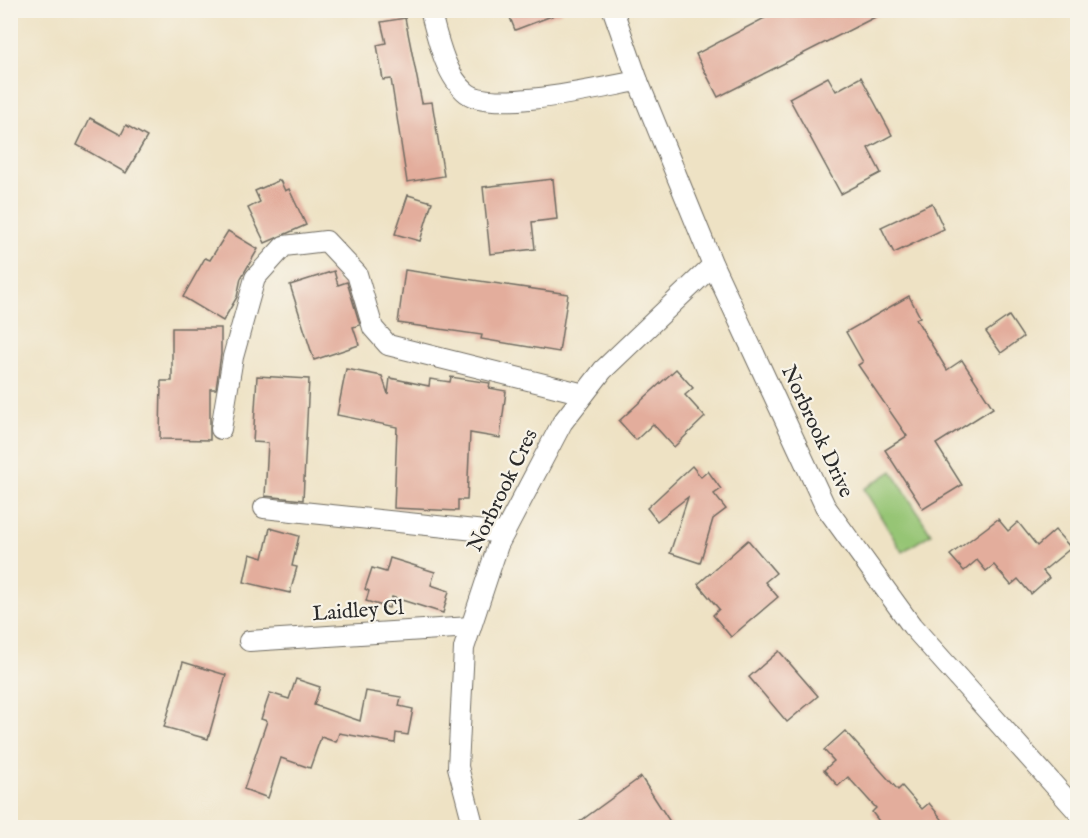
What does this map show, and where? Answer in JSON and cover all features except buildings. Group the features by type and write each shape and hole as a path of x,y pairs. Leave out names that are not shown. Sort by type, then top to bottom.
{"street":[{"path":"430,10 444,61 466,93 484,101 531,99 638,81"},
{"name":"Norbrook Drive","path":"613,10 638,81 713,265 831,515 912,626 1077,812"},
{"path":"221,429 233,357 255,278 285,246 326,241 357,274 373,328 388,345 584,394"},
{"name":"Norbrook Cres","path":"474,828 458,767 464,648 504,533 562,423 584,394 603,370 644,329 713,265"},
{"path":"264,508 504,533"},
{"name":"Laidley Cl","path":"249,641 471,627"}],"green space":[{"path":"892,471 931,534 902,552 864,489"}]}
